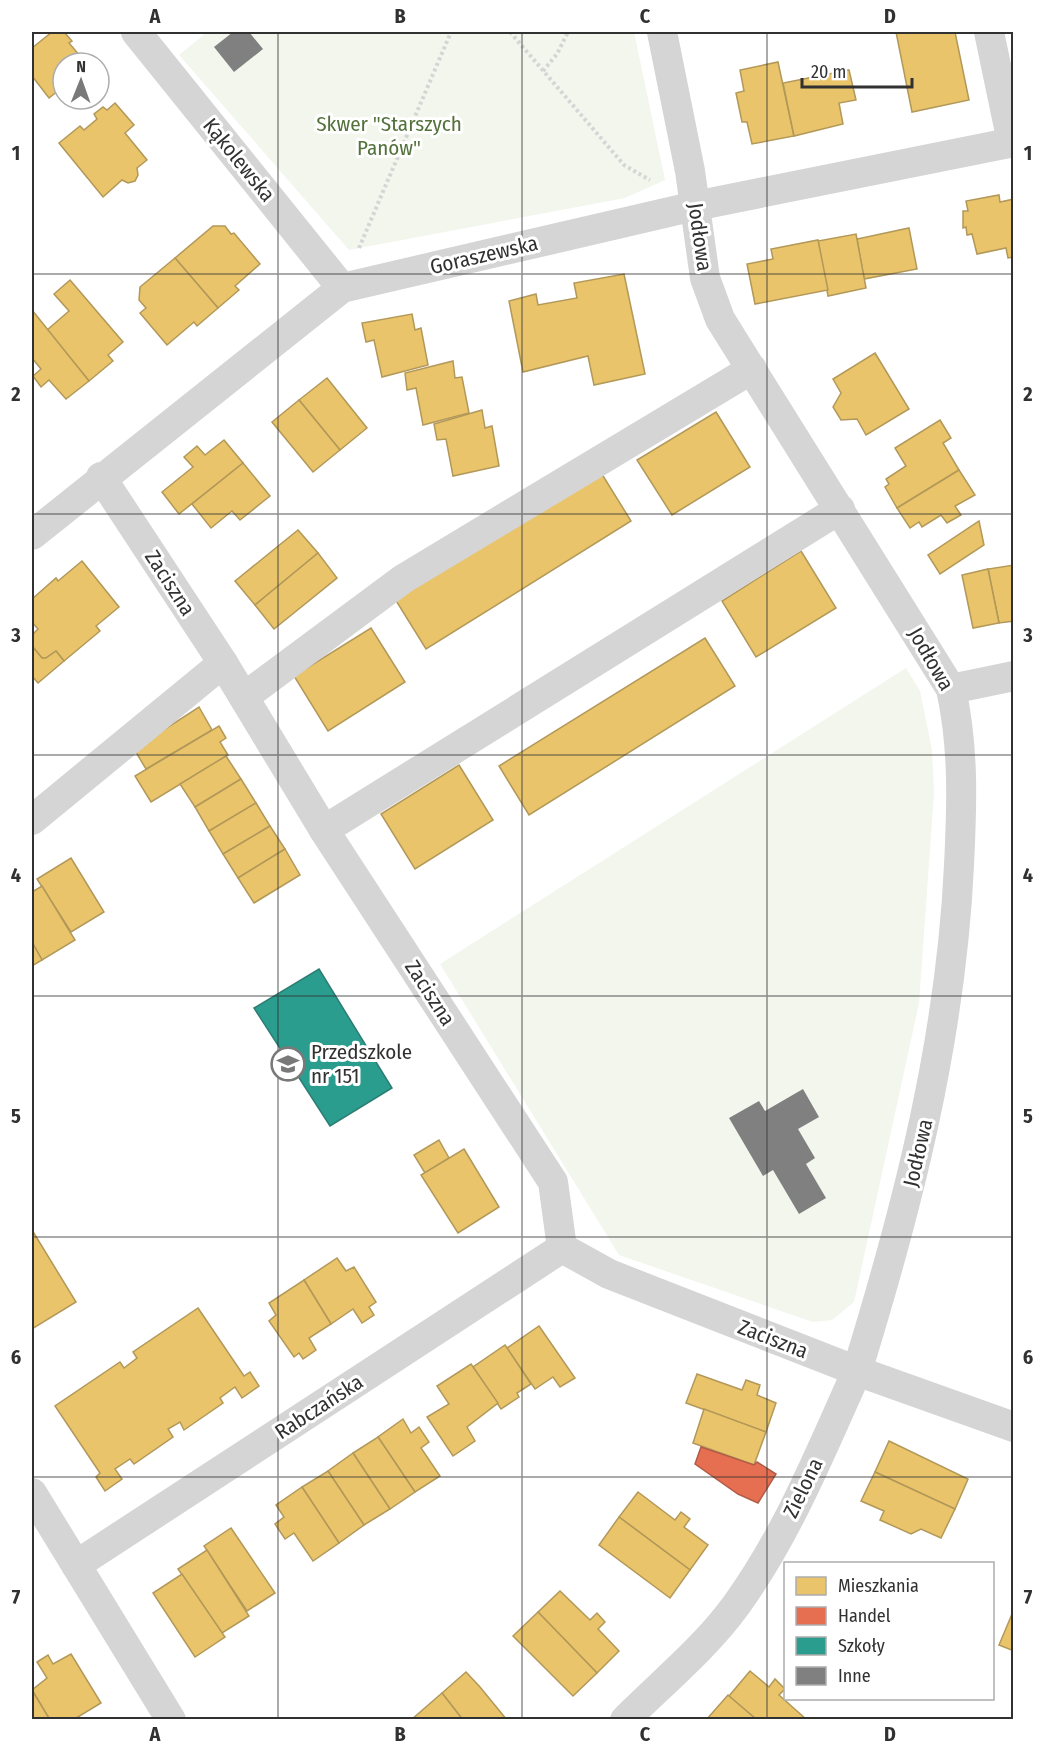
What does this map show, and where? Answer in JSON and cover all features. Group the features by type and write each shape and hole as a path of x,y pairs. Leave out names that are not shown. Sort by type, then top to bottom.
{"street":[{"name":"Kąkolewska","path":"136,32 342,288"},
{"name":"Jodłowa","path":"662,32 695,206 705,278 720,319 951,689 958,720 962,764 958,885 944,1020 931,1095 909,1193 857,1371"},
{"path":"989,32 1013,142"},
{"name":"Goraszewska","path":"32,535 101,477 342,288 695,206 1013,142"},
{"path":"243,697 403,579 752,369"},
{"name":"Zaciszna","path":"101,477 223,663 324,830 553,1182 562,1248 609,1274 857,1371"},
{"path":"324,830 840,509"},
{"path":"32,820 223,663"},
{"path":"951,689 1014,676"},
{"name":"Rabczańska","path":"76,1565 562,1248"},
{"path":"857,1371 1014,1427"},
{"name":"Zielona","path":"625,1719 709,1638 737,1604 794,1511 857,1371"},
{"path":"32,1492 171,1719"}],"path":[{"path":"342,288 451,32"},
{"path":"510,32 624,165 695,206"},
{"path":"543,71 557,54 568,32"}],"green space":[{"name":"Skwer \"Starszych Panów\"","path":"207,32 634,32 665,180 625,198 349,250 179,55"},
{"path":"906,668 920,691 932,750 934,793 919,1003 854,1302 832,1320 813,1322 619,1255 440,964"}],"building: Mieszkania":[{"path":"52,32 64,32 72,41 69,43 76,51 51,51 51,96 49,98 32,76 32,48"},
{"path":"896,32 955,32 969,100 912,112"},
{"path":"778,62 794,136 752,144 747,122 742,122 736,93 744,91 740,70"},
{"path":"849,70 856,100 839,103 843,124 794,136 783,83"},
{"path":"115,103 134,125 125,133 147,160 137,168 138,175 135,181 128,183 122,180 103,197 59,143 80,126 84,130 97,119 94,114 98,111 111,111 111,106"},
{"path":"999,195 1000,202 1014,199 1014,257 1008,258 1006,248 977,254 972,234 967,235 966,227 963,228 963,211 968,211 966,201"},
{"path":"213,226 225,226 231,234 234,233 260,264 235,286 239,290 218,308 175,258"},
{"path":"909,228 917,269 864,279 857,239"},
{"path":"856,234 866,288 828,296 818,241"},
{"path":"818,240 828,290 755,304 747,264 773,259 771,249"},
{"path":"175,258 218,308 197,326 194,322 167,345 140,313 146,308 139,300 140,287"},
{"path":"624,274 645,374 594,385 588,356 523,372 509,301 536,294 538,305 577,298 574,283"},
{"path":"70,280 123,342 108,355 113,361 89,381 47,330 69,311 54,294"},
{"path":"32,310 89,381 66,399 49,380 41,387 33,376 41,369 32,358"},
{"path":"412,314 415,330 421,328 428,365 382,377 374,340 366,342 362,323"},
{"path":"875,353 909,409 866,435 857,419 841,420 833,407 841,393 833,379"},
{"path":"453,361 455,378 462,377 469,413 423,425 416,388 407,390 405,373"},
{"path":"327,378 367,428 340,450 299,400"},
{"path":"299,400 340,450 313,472 272,422"},
{"path":"482,410 485,428 492,426 499,466 453,476 446,439 437,440 434,424"},
{"path":"716,412 750,467 672,515 637,460"},
{"path":"940,420 951,438 943,443 959,470 897,508 885,487 889,484 886,479 906,466 895,448"},
{"path":"224,440 243,463 179,514 162,492 193,467 184,457 197,446 205,455"},
{"path":"243,463 270,496 240,520 232,511 211,528 192,504"},
{"path":"959,470 975,495 955,506 961,515 947,523 941,515 922,527 919,522 910,528 897,508"},
{"path":"600,471 631,521 426,649 395,599"},
{"path":"979,521 984,545 940,574 928,555"},
{"path":"298,530 318,553 255,605 235,581"},
{"path":"801,551 836,608 756,657 722,601"},
{"path":"318,553 337,578 274,629 255,605"},
{"path":"82,561 119,607 96,626 100,631 64,661 56,651 42,658 32,646 32,635 38,629 32,622 32,599 56,578 58,581"},
{"path":"1014,565 1014,621 999,623 988,569"},
{"path":"988,569 999,623 973,628 962,575"},
{"path":"371,628 405,682 328,731 294,676"},
{"path":"705,638 735,686 529,815 499,766"},
{"path":"32,646 42,658 56,651 64,661 38,683 32,676"},
{"path":"199,707 212,730 146,769 134,749"},
{"path":"219,726 226,738 220,742 228,755 151,802 135,776"},
{"path":"226,756 241,779 195,807 180,784"},
{"path":"459,765 493,820 415,869 381,814"},
{"path":"241,779 256,803 209,831 195,807"},
{"path":"256,803 270,826 223,854 209,831"},
{"path":"270,826 285,849 238,878 223,854"},
{"path":"285,849 300,875 254,903 238,878"},
{"path":"71,858 104,912 71,932 37,879"},
{"path":"42,886 75,940 42,960 32,942 32,892"},
{"path":"32,942 42,960 32,966"},
{"path":"439,1140 449,1158 425,1173 414,1155"},
{"path":"464,1149 499,1207 458,1233 421,1175"},
{"path":"32,1230 76,1302 32,1329"},
{"path":"337,1258 346,1271 354,1267 376,1302 369,1307 374,1315 362,1323 353,1309 331,1324 304,1280"},
{"path":"304,1280 331,1324 309,1338 316,1350 303,1359 299,1353 294,1357 269,1321 276,1315 269,1303"},
{"path":"198,1308 244,1376 250,1372 259,1386 242,1398 235,1387 220,1398 223,1403 184,1430 180,1422 168,1429 173,1437 134,1464 130,1459 115,1469 122,1479 105,1491 96,1477 100,1473 55,1406 120,1362 124,1368 137,1358 133,1352"},
{"path":"539,1326 575,1378 560,1387 553,1377 535,1389 507,1348"},
{"path":"505,1345 531,1384 517,1393 519,1397 501,1409 473,1367"},
{"path":"471,1364 498,1403 467,1427 475,1441 453,1456 427,1417 449,1404 437,1386"},
{"path":"697,1374 742,1390 746,1380 760,1385 757,1395 776,1403 766,1432 686,1403"},
{"path":"704,1409 766,1432 754,1465 693,1443"},
{"path":"403,1419 411,1433 419,1427 429,1442 421,1448 440,1476 415,1492 378,1437"},
{"path":"378,1437 415,1492 390,1509 353,1453"},
{"path":"889,1441 968,1479 955,1509 875,1472"},
{"path":"353,1453 390,1509 364,1525 328,1471"},
{"path":"328,1471 364,1525 339,1543 302,1487"},
{"path":"875,1472 955,1509 941,1538 921,1529 911,1534 880,1520 884,1511 861,1501"},
{"path":"302,1487 339,1543 313,1561 294,1533 285,1539 275,1524 284,1517 276,1505"},
{"path":"638,1492 675,1520 681,1512 690,1519 684,1527 708,1545 690,1570 619,1517"},
{"path":"619,1517 690,1570 670,1598 599,1545"},
{"path":"231,1528 275,1593 247,1611 204,1546"},
{"path":"207,1550 249,1616 222,1633 178,1569"},
{"path":"182,1574 225,1637 195,1657 153,1593"},
{"path":"560,1591 590,1620 597,1613 605,1622 598,1629 619,1651 597,1673 538,1612"},
{"path":"538,1612 597,1673 573,1696 513,1636"},
{"path":"1012,1614 1014,1615 1014,1651 999,1645"},
{"path":"71,1654 101,1703 73,1720 50,1720 32,1690 47,1678 37,1662 48,1655 53,1664"},
{"path":"750,1671 769,1687 775,1679 784,1688 779,1695 807,1720 757,1720 729,1696"},
{"path":"466,1672 507,1720 463,1720 442,1693"},
{"path":"32,1690 50,1720 32,1720"},
{"path":"442,1693 463,1720 411,1720"},
{"path":"729,1696 757,1720 706,1720"}],"building: Handel":[{"path":"701,1447 754,1465 757,1462 776,1474 758,1503 738,1494 695,1464"}],"building: Szkoły":[{"path":"319,969 392,1088 330,1126 254,1008"}],"building: Inne":[{"path":"233,32 249,32 263,49 234,72 214,47"},
{"path":"803,1089 819,1117 798,1129 815,1158 806,1164 826,1198 799,1214 773,1170 763,1176 729,1118 759,1101 765,1111"}],"place":[{"name":"Przedszkole nr 151","path":"288,1064"}]}
